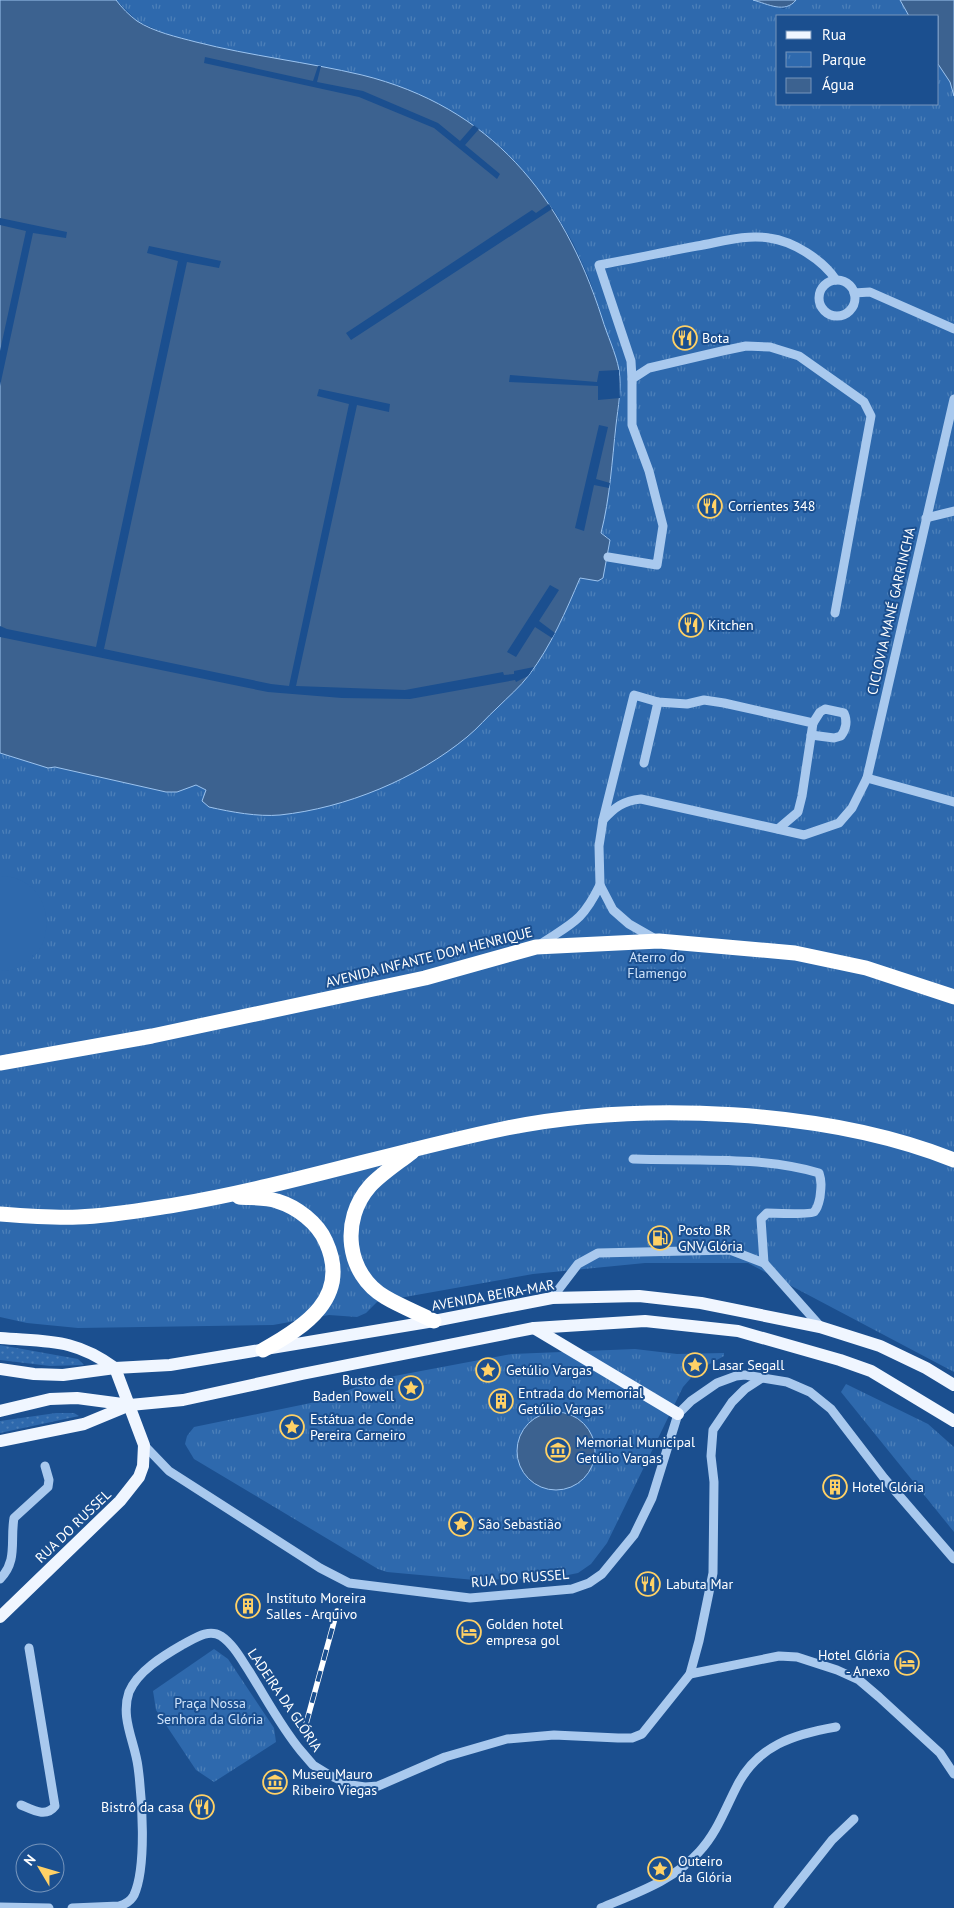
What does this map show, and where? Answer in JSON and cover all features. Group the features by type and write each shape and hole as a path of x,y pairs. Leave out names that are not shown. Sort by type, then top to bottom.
{"highway":[{"name":"AVENIDA INFANTE DOM HENRIQUE","path":"0,1063 152,1036 425,978 536,947 660,942 795,954 866,968 954,997"},
{"path":"0,1214 79,1217 129,1212 230,1196 415,1149 509,1128 591,1116 680,1114 756,1116 837,1128 922,1147 954,1160"},
{"path":"415,1149 370,1186 358,1204 352,1220 350,1239 356,1264 373,1287 385,1297 434,1321"},
{"path":"230,1196 277,1201 304,1215 324,1237 334,1267 333,1281 328,1296 312,1317 296,1332 263,1350"}],"main road":[{"name":"AVENIDA BEIRA-MAR","path":"0,1369 34,1374 63,1375 115,1368 170,1365 434,1321 552,1298 648,1297 702,1303 820,1327 880,1346 926,1368 954,1385"},
{"path":"0,1411 50,1400 76,1398 130,1405 183,1400 302,1374 534,1328 645,1321 738,1331 840,1360 871,1371 954,1422"},
{"path":"534,1328 678,1414"},
{"path":"0,1338 77,1346 97,1355 115,1368"},
{"name":"RUA DO RUSSEL","path":"0,1618 132,1488 143,1466 144,1445 115,1368"},
{"path":"0,1441 84,1424 130,1405"}],"street":[{"path":"608,557 658,565 664,526 649,471 632,425 631,361 599,265 745,237 770,238 786,243 815,259 836,280 847,284 854,293 855,299 851,310 841,316 829,315 821,307 819,295 825,285 836,280"},
{"path":"854,293 870,292 954,329"},
{"path":"632,379 649,368 722,350 746,346 770,347 799,356 864,402 871,416 835,613"},
{"name":"CICLOVIA MANÉ GARRINCHA","path":"778,829 804,835 839,823 852,808 867,778 954,399"},
{"path":"926,518 954,511"},
{"path":"660,942 613,910 600,885 599,846 603,820 634,695 658,702 687,704 704,700 724,703 813,723"},
{"path":"644,763 658,702"},
{"path":"603,820 615,807 625,800 641,798 778,829 798,812 813,723 820,712 825,709 839,711 847,718 846,729 841,736 834,738 811,735"},
{"path":"867,778 954,802"},
{"path":"536,947 576,922 588,908 600,885"},
{"path":"633,1158 745,1162 804,1169 819,1173 822,1182 815,1212 808,1214 796,1212 766,1213 761,1219 764,1263"},
{"path":"552,1298 578,1264 598,1253 730,1250 764,1263 820,1327"},
{"path":"678,1414 691,1401 716,1383 736,1376 787,1382 810,1392 831,1409 890,1485 954,1560"},
{"name":"LADEIRA DA GLÓRIA","path":"72,1908 120,1907 126,1904 134,1895 142,1850 142,1799 138,1764 127,1721 126,1705 129,1693 135,1682 166,1654 200,1636 211,1633 221,1636 235,1650 297,1747 313,1766 351,1785 378,1786 445,1757 507,1739 554,1735 632,1738 642,1734 690,1674 713,1574 714,1482 711,1456 713,1430 732,1402 745,1389 762,1378"},
{"name":"RUA DO RUSSEL","path":"144,1445 169,1471 339,1580 398,1591 470,1598 572,1589 589,1583 602,1574 618,1556 642,1520 660,1473 678,1414"},
{"path":"0,1579 7,1570 13,1556 14,1518 48,1487 49,1480 45,1466"},
{"path":"21,1805 43,1813 50,1811 55,1806 29,1648"},
{"path":"690,1674 779,1656 796,1657 837,1670 859,1680 879,1697 940,1753 954,1774"},
{"path":"601,1908 664,1881 685,1866 712,1835 742,1776 766,1750 777,1743 808,1731 836,1727"},
{"path":"778,1908 832,1840 854,1819"},
{"path":"0,1907 49,1908"}],"green space":[{"name":"Aterro do Flamengo","path":"116,0 753,0 784,9 796,0 900,0 908,15 776,15 776,105 939,105 939,66 950,82 954,96 954,1372 748,1263 645,1263 533,1274 377,1302 366,1313 357,1317 329,1315 273,1325 78,1328 27,1323 0,1317 0,753 48,768 55,767 166,792 177,792 196,784 206,790 216,809 278,815 528,676 559,626 580,578 598,581 609,538 601,533 610,483 620,398 619,370 589,278 573,243 553,209 364,75 237,52 168,35 137,21"},
{"path":"0,876 20,880 35,891 44,906 46,923 44,941 35,956 20,967 0,971"},
{"path":"0,1345 78,1359 84,1365 50,1366 0,1360"},
{"path":"635,1349 677,1354 724,1353 724,1356 697,1371 683,1387 607,1543 591,1564 578,1573 553,1578 475,1580 387,1572 378,1569 194,1459 185,1444 187,1436 194,1427 325,1400 373,1380 512,1354"},
{"path":"846,1384 928,1424 954,1447 954,1532 841,1392"},
{"path":"56,1413 74,1413 79,1416 0,1433 0,1421"},
{"name":"Praça Nossa Senhora da Glória","path":"214,1649 228,1659 274,1728 276,1742 214,1782 196,1770 156,1710 153,1691"}],"water":[{"path":"0,0 116,0 137,21 166,34 217,47 362,75 408,90 448,109 484,134 516,163 543,196 566,233 586,274 614,351 620,377 607,506 601,533 610,540 603,578 598,581 580,578 564,616 551,640 537,664 518,688 467,737 426,766 379,789 330,806 280,815 263,815 209,807 202,801 206,790 196,785 177,792 166,792 55,767 48,768 0,753"},
{"path":"753,0 796,0 787,6 776,7"},
{"path":"900,0 954,0 954,96 950,82 939,66 939,15 908,15"},
{"path":"556,1412 571,1415 588,1429 592,1436 595,1451 592,1466 578,1483 571,1487 556,1490 541,1487 524,1473 520,1466 517,1451 520,1436 534,1419 541,1415"}],"pier":[{"path":"205,57 313,81 318,66 321,66 317,82 363,91 438,123 460,141 474,125 479,129 465,145 500,174 497,179 434,128 359,97 204,63"},
{"path":"549,204 552,209 351,340 346,333 532,210 536,213"},
{"path":"0,218 67,232 66,238 33,233 0,386 0,351 26,231 0,225"},
{"path":"149,246 221,261 219,268 187,262 104,649 271,684 289,686 349,404 317,396 319,389 390,404 389,412 357,405 296,686 405,690 503,672 504,675 514,674 514,671 534,667 528,676 516,682 515,680 410,699 342,698 268,692 0,637 0,626 96,647 178,261 147,253"},
{"path":"619,370 620,398 598,400 598,386 509,382 510,375 597,382 599,371"},
{"path":"599,425 608,427 596,479 610,483 609,488 594,485 584,531 575,528"},
{"path":"550,585 559,590 539,621 555,633 552,638 535,627 516,657 507,652"}],"railway":[{"path":"306,1724 337,1611"}],"place":[{"name":"Bota","path":"685,338"},
{"name":"Corrientes 348","path":"710,506"},
{"name":"Kitchen","path":"691,625"},
{"name":"Posto BR GNV Glória","path":"660,1238"},
{"name":"Lasar Segall","path":"695,1365"},
{"name":"Getúlio Vargas","path":"488,1370"},
{"name":"Busto de Baden Powell","path":"411,1388"},
{"name":"Entrada do Memorial Getúlio Vargas","path":"501,1401"},
{"name":"Estátua de Conde Pereira Carneiro","path":"292,1427"},
{"name":"Memorial Municipal Getúlio Vargas","path":"558,1450"},
{"name":"Hotel Glória","path":"835,1487"},
{"name":"São Sebastião","path":"461,1524"},
{"name":"Labuta Mar","path":"648,1584"},
{"name":"Instituto Moreira Salles - Arquivo","path":"248,1606"},
{"name":"Golden hotel empresa gol","path":"469,1632"},
{"name":"Hotel Glória - Anexo","path":"907,1663"},
{"name":"Museu Mauro Ribeiro Viegas","path":"275,1782"},
{"name":"Bistrô da casa","path":"202,1807"},
{"name":"Outeiro da Glória","path":"660,1869"}]}
